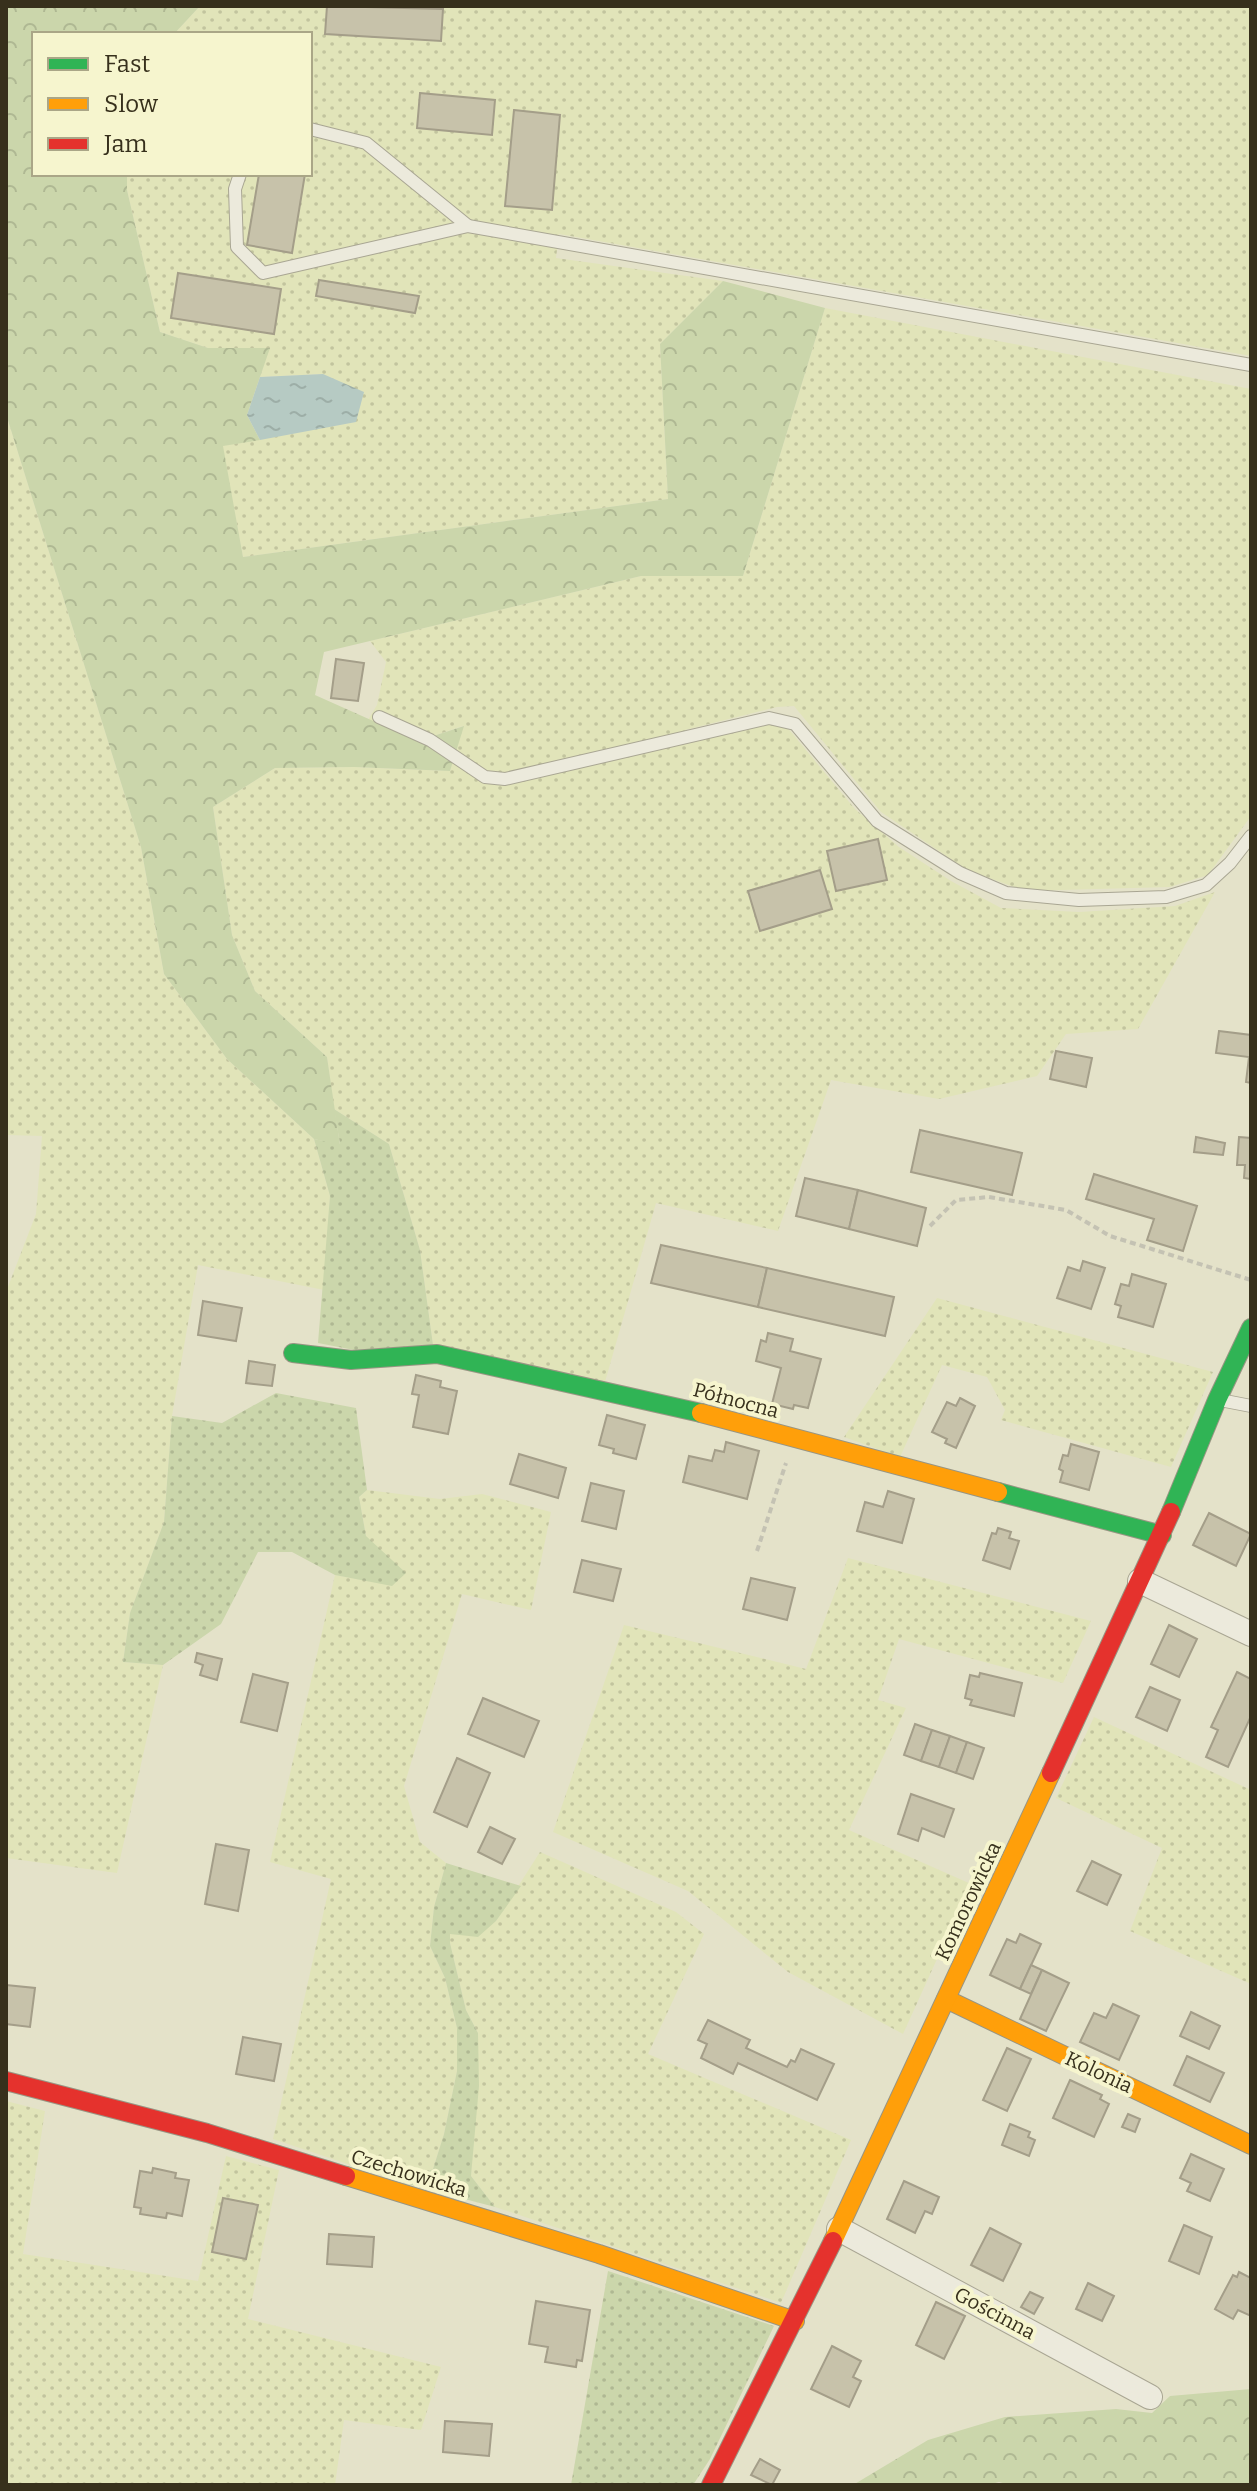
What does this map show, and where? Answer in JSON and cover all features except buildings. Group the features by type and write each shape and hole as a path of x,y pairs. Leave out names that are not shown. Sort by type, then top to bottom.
{"street":[{"name":"Komorowicka","path":"711,2485 839,2229 1162,1535 1217,1400 1251,1328"},
{"name":"Północna","path":"293,1353 351,1360 437,1354 679,1408 1162,1535"},
{"path":"1140,1581 1251,1634"},
{"name":"Kolonia","path":"946,1999 1251,2145"},
{"name":"Czechowicka","path":"6,2081 207,2133 599,2254 795,2321"},
{"name":"Gościnna","path":"839,2229 1150,2397"}],"lane":[{"path":"312,130 366,143 468,226"},
{"path":"239,176 235,189 237,247 263,273 468,226 1251,365"},
{"path":"379,717 430,740 485,777 505,779 769,718 783,720 795,724 877,821 960,873 1006,893 1079,900 1166,897 1206,885 1230,863 1251,836"},
{"path":"1217,1400 1251,1406"}],"path":[{"path":"930,1226 956,1200 989,1197 1066,1210 1110,1236 1251,1280"},
{"path":"757,1551 795,1438"}],"green space":[{"path":"6,6 200,6 176,32 32,32 32,176 127,176 127,190 160,332 208,348 270,348 247,415 260,440 223,446 243,557 668,499 660,344 723,281 825,308 743,576 641,576 324,652 315,695 418,741 464,726 450,771 275,768 213,807 232,935 255,991 327,1057 340,1145 314,1139 227,1059 164,974 141,847 6,414"},
{"path":"200,6 1251,6 1251,356 559,234 556,258 723,281 660,344 668,499 243,557 222,445 355,422 323,374 260,377 269,348 208,348 160,332 127,190 127,176 312,176 312,32 176,32"},
{"path":"825,308 1251,389 1251,816 1208,875 1170,887 1025,891 967,870 881,812 794,706 777,707 685,730 688,743 781,720 855,809 899,847 951,881 1001,908 1079,912 1175,906 1215,892 1138,1029 1066,1034 1037,1076 939,1099 831,1080 778,1231 656,1203 605,1382 433,1345 420,1250 389,1144 334,1109 327,1057 255,991 232,935 213,807 275,768 450,771 463,726 418,741 368,720 377,705 386,662 370,641 641,576 743,576"},
{"path":"6,414 141,847 164,974 227,1059 314,1139 330,1196 324,1290 198,1265 172,1416 164,1522 130,1613 123,1662 163,1665 117,1873 6,1858 6,1292 36,1214 42,1136 6,1135"},
{"path":"334,1109 389,1144 420,1250 433,1345 354,1350 318,1343 330,1196 314,1139 340,1144"},
{"path":"937,1298 1213,1372 1171,1467 1001,1420 1005,1410 987,1377 942,1365 900,1457 844,1437"},
{"path":"276,1393 356,1408 367,1490 359,1497 366,1536 406,1573 392,1586 335,1575 292,1552 258,1552 221,1624 163,1665 123,1662 130,1613 164,1522 172,1416 222,1423"},
{"path":"367,1490 440,1499 482,1494 551,1512 531,1610 462,1594 404,1786 420,1842 446,1863 434,1907 430,1946 445,1978 457,2028 457,2071 433,2169 404,2183 273,2139 331,1879 270,1862 335,1575 392,1585 366,1536 359,1497"},
{"path":"848,1558 1091,1621 1063,1683 899,1639 878,1700 906,1708 849,1830 971,1884 903,2034 788,1972 688,1891 553,1832 624,1625 806,1669"},
{"path":"1094,1717 1251,1790 1251,1984 1130,1931 1162,1848 1056,1798"},
{"path":"540,1852 676,1912 704,1934 648,2054 851,2140 781,2303 495,2207 471,2176 478,2033 466,2010 450,1934 496,1921"},
{"path":"446,1863 521,1886 496,1921 478,1937 450,1934 466,2010 478,2033 479,2086 471,2176 495,2207 404,2183 433,2169 457,2071 457,2028 445,1978 430,1946 434,1907"},
{"path":"6,2101 45,2111 23,2254 198,2281 226,2156 279,2170 248,2319 441,2367 421,2430 344,2420 335,2485 6,2485"},
{"path":"608,2271 774,2326 710,2459 693,2485 571,2485"},
{"path":"1251,2389 1251,2485 1010,2485 999,2482 988,2485 853,2485 928,2440 1005,2417 1116,2409 1152,2413 1170,2396"}],"water":[{"path":"323,374 364,392 356,422 260,440 247,415 260,377"}],"traffic: fast":[{"path":"1171,1512 1217,1400 1251,1328"},
{"path":"293,1353 351,1360 437,1354 701,1413"},
{"path":"998,1492 1162,1535"}],"traffic: slow":[{"path":"701,1413 998,1492"},
{"path":"833,2241 1051,1773"},
{"path":"946,1999 1251,2145"},
{"path":"346,2176 599,2254 795,2321"}],"traffic: jam":[{"path":"1051,1773 1171,1512"},
{"path":"6,2081 207,2133 346,2176"},
{"path":"711,2485 833,2241"}]}
